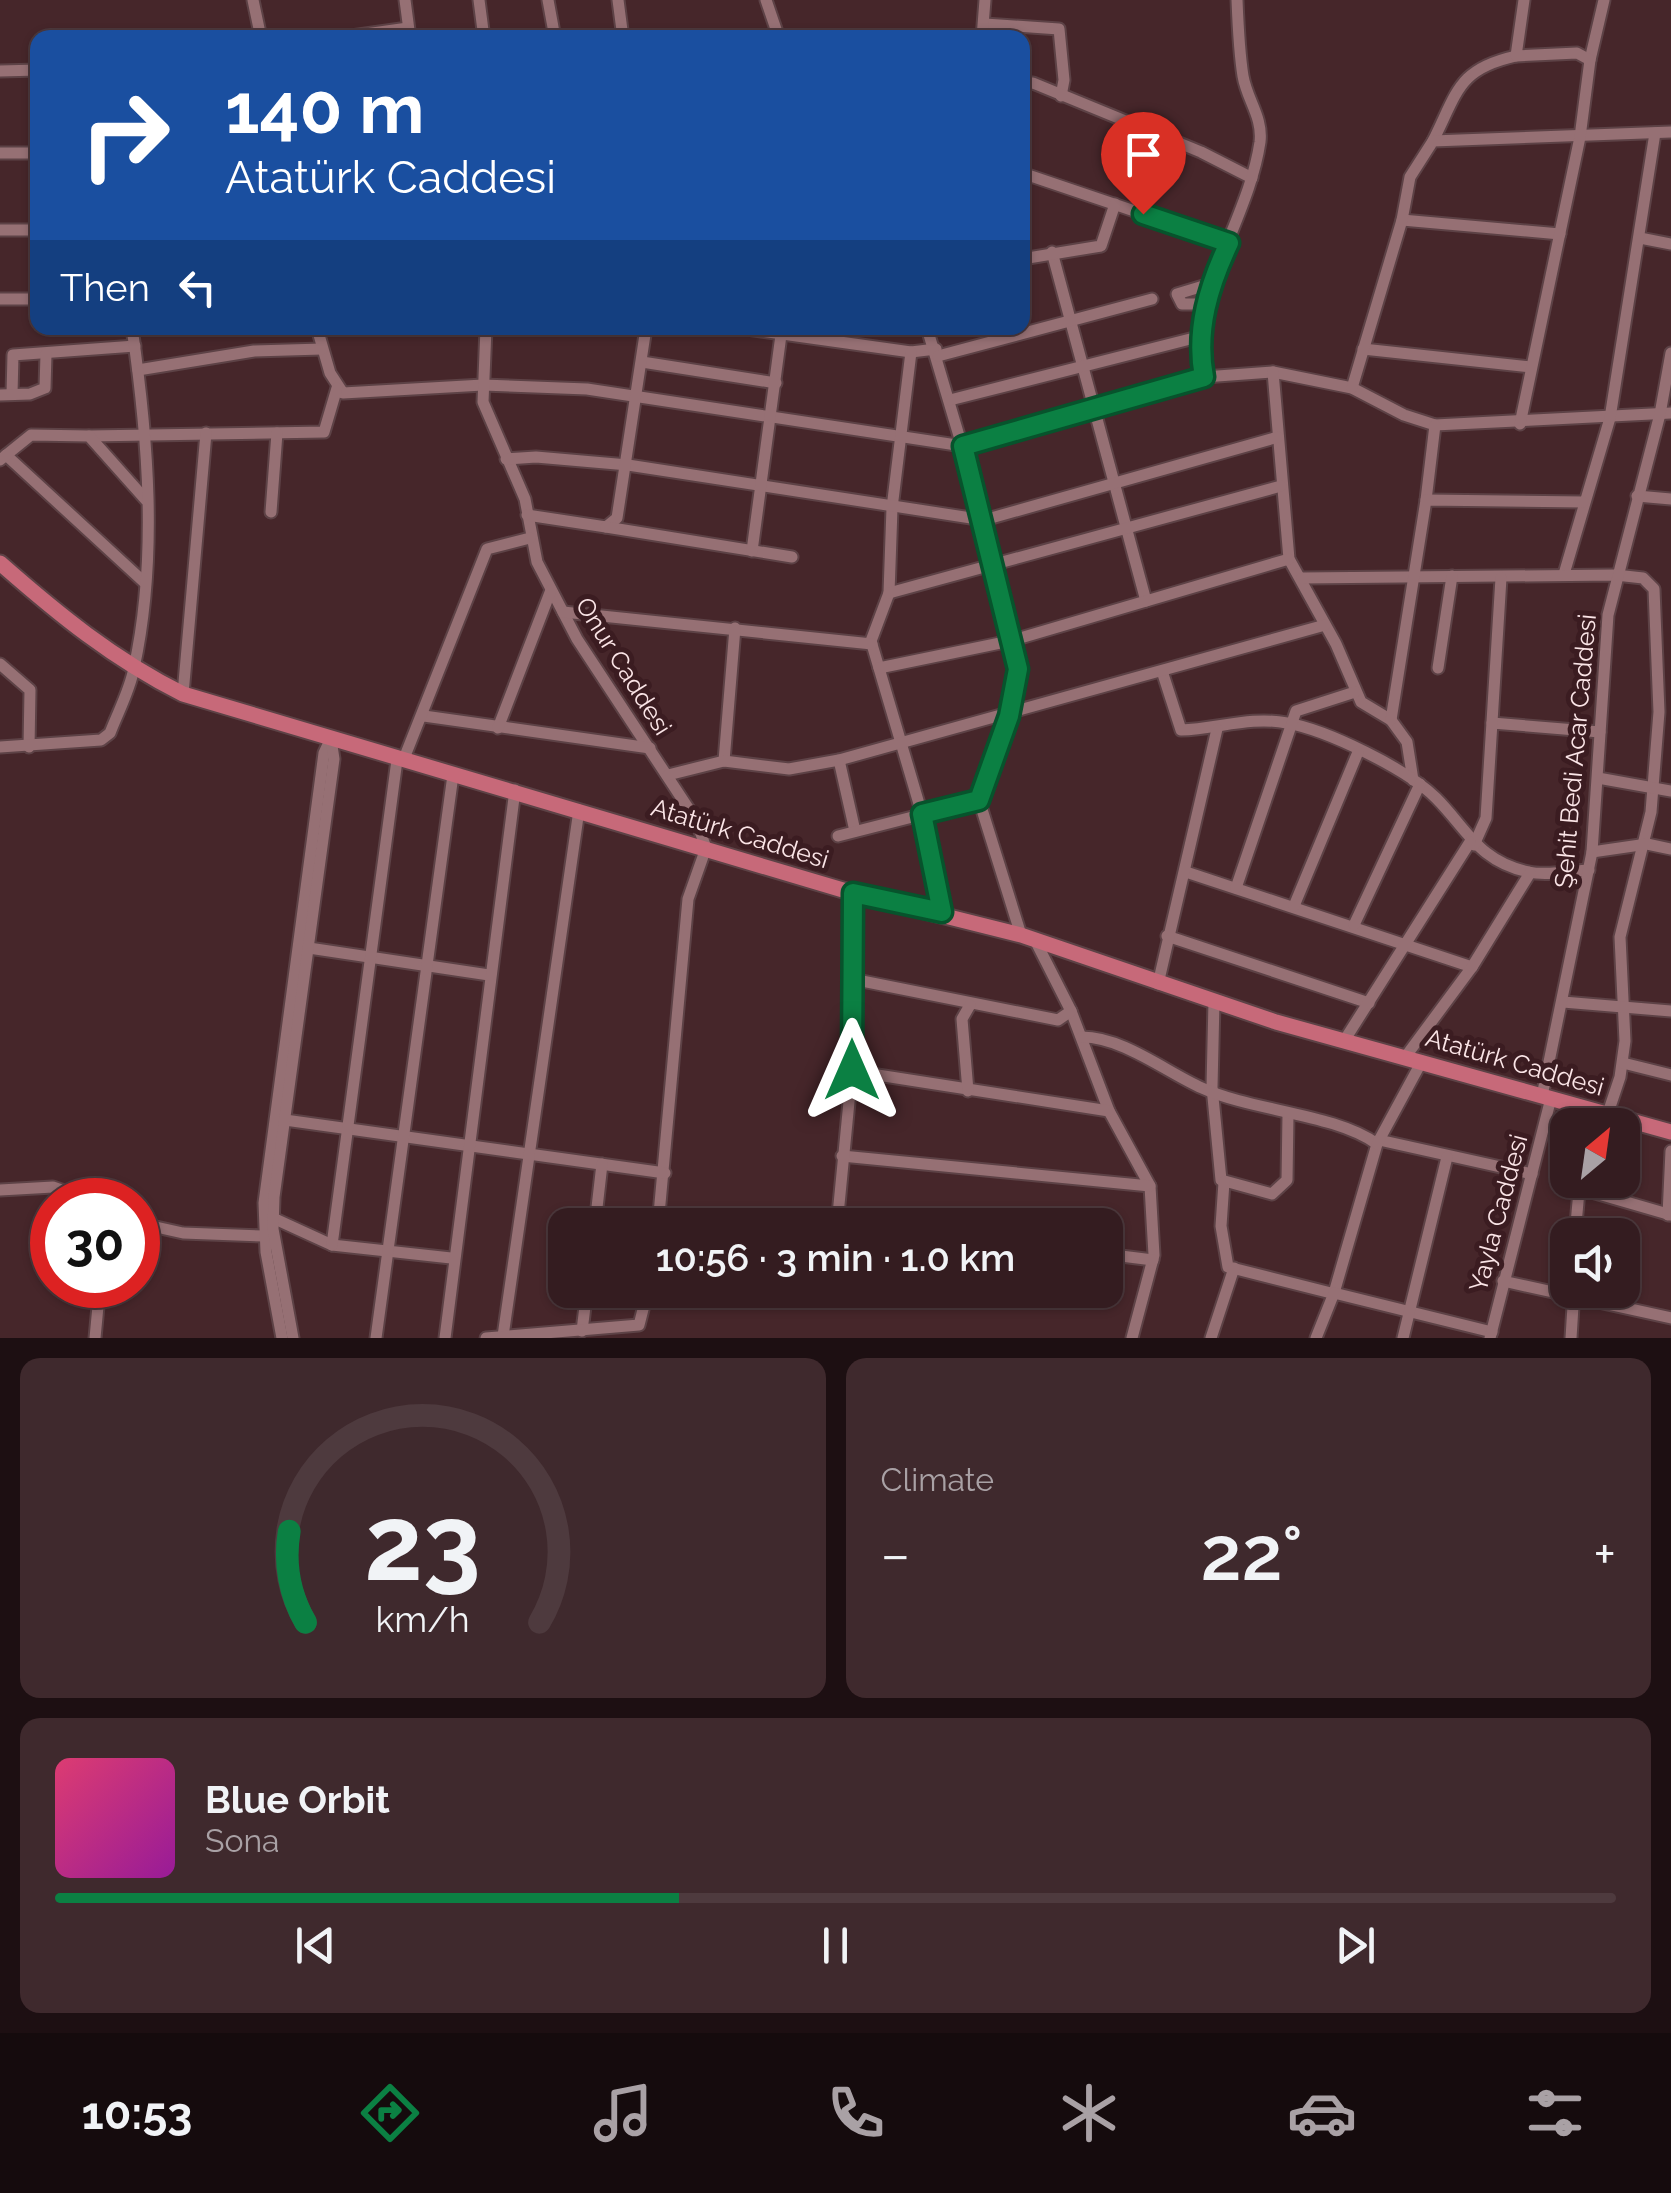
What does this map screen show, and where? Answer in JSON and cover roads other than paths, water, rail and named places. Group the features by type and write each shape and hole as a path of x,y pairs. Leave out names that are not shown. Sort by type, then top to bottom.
{"main road":[{"name":"Atatürk Caddesi","path":"0,563 76,630 134,670 182,694 853,893 942,912 1158,984 1574,1108"},
{"name":"Atatürk Caddesi","path":"1640,1126 1671,1132"}],"street":[{"path":"252,0 259,30"},
{"path":"404,0 409,30"},
{"path":"480,0 483,30"},
{"path":"548,0 554,30"},
{"path":"618,0 622,30"},
{"path":"766,0 775,30"},
{"path":"984,30 985,0"},
{"path":"1204,377 1202,336 1210,284 1252,178 1260,128 1243,74 1237,0"},
{"path":"1516,56 1524,0"},
{"path":"1520,424 1580,137 1590,60 1604,0"},
{"path":"985,24 1059,28 1064,80 1060,96"},
{"path":"1352,388 1402,220 1410,177 1459,88 1482,64 1516,56 1577,53 1590,60"},
{"path":"0,72 30,70"},
{"path":"1030,83 1201,152 1252,178"},
{"path":"1433,140 1671,132"},
{"path":"1564,574 1610,418 1655,133"},
{"path":"0,152 30,153"},
{"path":"1030,175 1229,243"},
{"path":"1030,257 1101,246 1115,204"},
{"path":"1402,220 1560,234"},
{"path":"0,230 30,230"},
{"path":"1640,238 1671,244"},
{"path":"1052,252 1129,525 1146,602"},
{"path":"1207,304 1182,304 1177,294 1210,284"},
{"path":"0,299 30,298"},
{"path":"1030,328 1152,299"},
{"path":"0,747 102,740 110,733 134,670 144,582 146,434 133,335"},
{"path":"319,335 337,388 343,393 483,386 587,389 963,446 1204,377 1273,372 1352,388 1404,415 1435,425 1520,424 1666,413"},
{"name":"Onur Caddesi","path":"486,335 483,402 527,514 530,538 550,590 696,820 706,848"},
{"path":"606,527 622,508 645,335"},
{"path":"752,551 781,335 937,353 1004,335"},
{"path":"930,335 984,520 1018,669 1009,716 979,800 1028,938 1071,1011 1109,1111 1150,1186 1156,1226 1153,1260 1132,1338"},
{"path":"950,400 1202,336"},
{"path":"46,354 45,388 6,394 13,355 135,346"},
{"path":"138,370 254,350 322,349"},
{"path":"1364,349 1531,367"},
{"path":"911,352 892,508 889,593 872,644 922,814 942,912"},
{"name":"Şehit Bedi Acar Caddesi","path":"1546,1097 1590,870 1605,641 1616,575 1637,496 1666,413 1671,353"},
{"path":"642,362 776,383"},
{"path":"1273,372 1289,559 1302,578 1360,702 1391,720 1407,742 1417,782 1354,925"},
{"path":"144,582 3,457 31,435 324,432 337,388"},
{"path":"1391,720 1435,425"},
{"path":"271,512 277,433"},
{"path":"182,694 206,434"},
{"path":"88,436 146,500"},
{"path":"506,459 536,456 628,465 759,489 984,520 1278,437"},
{"path":"889,593 1281,486"},
{"path":"1637,496 1671,500"},
{"path":"1426,500 1583,502"},
{"path":"527,514 792,557"},
{"path":"332,1245 369,958 400,760 424,716 487,549 530,538"},
{"path":"879,668 1010,641 1289,559"},
{"path":"1302,578 1616,575 1643,578 1656,594 1665,713 1647,844 1620,936 1623,1063 1609,1108"},
{"path":"1438,668 1452,576"},
{"path":"1344,1041 1486,818 1501,578"},
{"path":"498,728 550,590"},
{"path":"564,612 872,644"},
{"path":"668,774 724,761 789,769 840,760 1325,625"},
{"path":"724,761 735,628"},
{"path":"0,664 30,690 29,747"},
{"path":"1162,671 1181,730 1217,729 1250,720 1290,724 1417,782 1472,844 1530,873 1590,870"},
{"path":"1236,888 1296,711 1354,692"},
{"path":"424,716 650,748"},
{"path":"1492,723 1600,732"},
{"path":"1158,984 1217,729"},
{"path":"292,1338 273,1218 334,759 330,738"},
{"path":"282,1338 264,1236 266,1185 324,753 330,738"},
{"path":"1294,906 1358,752"},
{"path":"840,760 855,831"},
{"path":"376,1338 453,775"},
{"path":"1598,778 1671,791"},
{"path":"444,1338 515,790"},
{"path":"838,836 979,800"},
{"path":"503,1336 579,810"},
{"path":"1592,852 1647,844 1671,849"},
{"path":"660,1208 688,899 706,848"},
{"path":"1186,872 1472,966"},
{"path":"1316,1338 1378,1142 1414,1059 1530,873"},
{"path":"838,1208 852,1070 853,893"},
{"path":"1168,936 1369,1003"},
{"path":"309,948 489,975"},
{"path":"852,979 1058,1020 1071,1011"},
{"path":"1214,1001 1213,1093 1219,1177 1224,1182 1272,1194 1281,1188 1287,1180 1288,1115"},
{"path":"1563,1002 1671,1011"},
{"path":"968,1091 962,1018 970,1005"},
{"path":"1082,1037 1125,1049 1213,1093 1378,1142 1532,1174"},
{"path":"1623,1063 1671,1075"},
{"path":"852,1070 1109,1111"},
{"name":"Yayla Caddesi","path":"1491,1335 1532,1174 1546,1097"},
{"path":"285,1120 665,1173"},
{"path":"1620,1198 1670,1215 1671,1151"},
{"path":"842,1156 1150,1186"},
{"path":"1403,1338 1447,1157"},
{"path":"597,1208 602,1164"},
{"path":"1224,1182 1222,1226 1228,1267 1491,1335"},
{"path":"0,1188 30,1187"},
{"path":"273,1218 332,1245 452,1258"},
{"path":"160,1228 183,1233 264,1236"},
{"path":"1123,1256 1153,1260"},
{"path":"1211,1338 1234,1268"},
{"path":"1503,1281 1550,1289"},
{"path":"94,1338 97,1308"},
{"path":"582,1331 585,1308"},
{"path":"486,1338 640,1326 644,1308"},
{"path":"1570,1338 1573,1308"},
{"path":"1632,1308 1671,1318"}]}
